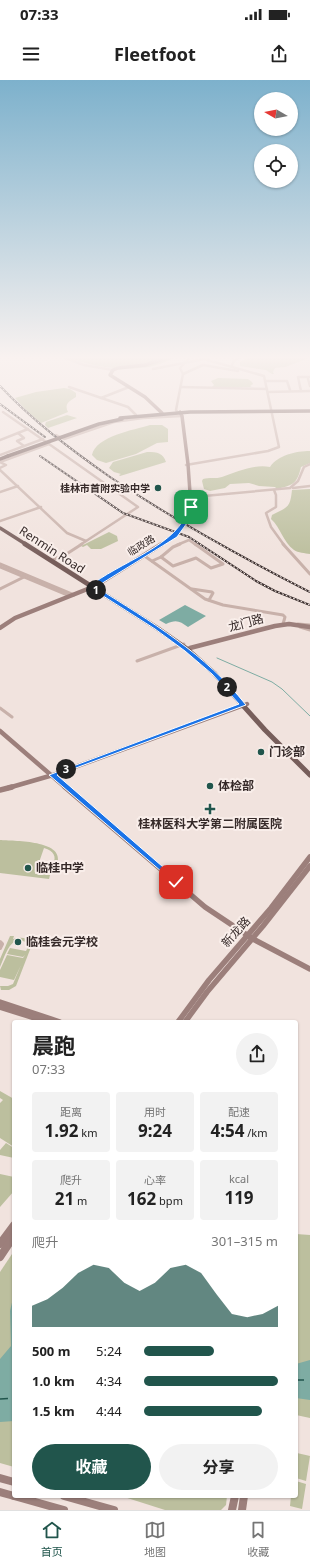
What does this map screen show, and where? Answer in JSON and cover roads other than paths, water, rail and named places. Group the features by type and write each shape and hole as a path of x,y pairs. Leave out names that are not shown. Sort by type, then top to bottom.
{"main road":[{"path":"0,459 7,455 100,424"},
{"name":"Renmin Road","path":"0,525 54,559 92,586"},
{"name":"Renmin Road","path":"0,528 190,648 217,672 265,730 310,775"},
{"name":"Renmin Road","path":"182,644 214,673 310,770"}],"street":[{"path":"20,424 138,508 65,555 54,559"},
{"path":"56,434 64,439 109,424"},
{"name":"临政路","path":"0,628 15,618 92,586 175,536 181,530 189,516 187,464 181,424"},
{"path":"187,464 278,448 279,445 274,424"},
{"path":"0,440 28,429"},
{"path":"18,432 24,438 17,441 24,446"},
{"path":"0,459 24,446 43,439"},
{"path":"0,459 50,444"},
{"path":"0,459 6,465 0,469 69,534 86,541"},
{"path":"290,488 302,479 304,467 310,464"},
{"path":"0,492 18,486"},
{"path":"193,497 310,486"},
{"path":"274,490 276,495 276,507 266,513 266,520 282,542 310,574"},
{"path":"0,521 41,507"},
{"path":"152,561 161,557 173,547 188,540 223,564 211,568 196,558 173,566 161,557"},
{"path":"146,557 209,600 234,607 283,615 285,617 283,624"},
{"path":"0,564 25,576"},
{"path":"0,567 72,595"},
{"path":"0,589 25,576"},
{"path":"190,588 212,592 213,593 209,600"},
{"name":"龙门路","path":"190,648 283,624 309,626"},
{"path":"295,624 310,630"},
{"path":"137,661 182,644"},
{"path":"0,790 52,775 245,704"},
{"path":"0,708 12,717"},
{"path":"1,733 205,907 250,937 310,969"},
{"name":"新龙路","path":"179,1020 189,1004 210,977 250,937 310,857"},
{"path":"186,1020 195,1006 250,937 310,866"},
{"path":"0,942 2,944 0,948"},
{"path":"0,1004 42,1020"},
{"path":"0,1004 53,1020"},
{"path":"0,1244 12,1228"},
{"path":"0,1257 12,1239"},
{"path":"0,1478 12,1481"},
{"path":"0,1492 12,1495"},
{"path":"21,1498 64,1510"},
{"path":"71,1498 114,1510"},
{"path":"232,1510 235,1498"},
{"path":"242,1510 244,1498"}],"water":[{"path":"185,605 206,616 188,627 178,621 166,624 159,620"},
{"path":"12,1302 12,1421 0,1422 0,1359 11,1346 10,1311"},
{"path":"310,1360 310,1400 298,1398 298,1363"}],"waterway":[{"path":"217,658 272,682 282,689 310,716"}],"railway":[{"path":"27,424 45,437"},
{"path":"40,424 110,477 159,508 208,538 310,592"},
{"path":"40,456 123,513 189,537 256,581 275,591 310,605"}],"place":[{"name":"桂林市首附实验中学","path":"158,488"},
{"name":"门诊部","path":"261,752"},
{"name":"体检部","path":"210,786"},
{"name":"桂林医科大学第二附属医院","path":"210,809"},
{"name":"临桂中学","path":"28,868"},
{"name":"临桂会元学校","path":"18,942"}]}
